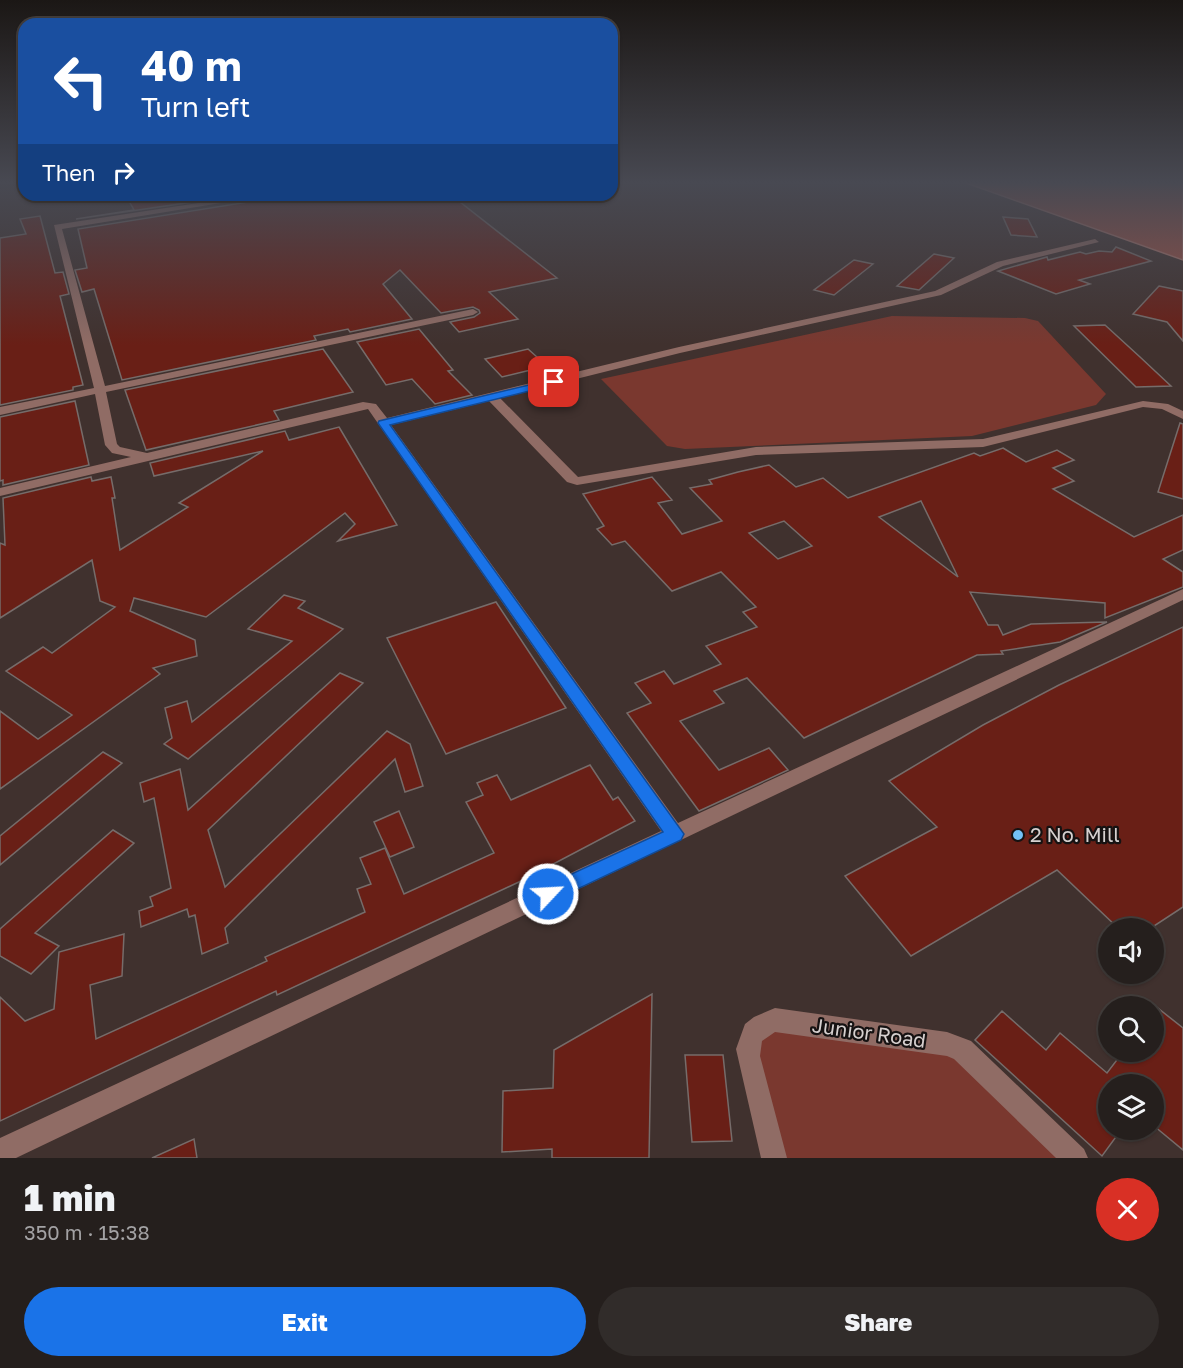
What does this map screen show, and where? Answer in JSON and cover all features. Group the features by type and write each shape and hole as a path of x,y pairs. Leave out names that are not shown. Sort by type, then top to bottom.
{"street":[{"path":"60,237 100,390 111,446 116,450 148,456"},
{"path":"383,423 679,350 938,293 1000,264 1095,242"},
{"path":"0,411 473,312"},
{"path":"492,397 572,479 577,481 756,451 983,443 1143,404 1164,406 1183,415"},
{"path":"0,492 363,405 372,406 675,834"},
{"path":"0,1152 1183,594"},
{"name":"Junior Road","path":"774,1158 748,1056 747,1042 752,1033 762,1024 774,1020 947,1044 962,1050 1075,1158"}],"shaded area":[{"path":"0,237 1118,237 1183,260 1183,1158 0,1158"},
{"path":"1118,237 1183,237 1183,260"},
{"path":"892,316 1025,318 1038,321 1106,394 1096,405 972,436 685,449 667,446 601,379"},
{"path":"762,1024 947,1044 1075,1158 774,1158 752,1033"}],"building":[{"path":"46,237 55,273 63,272 69,294 60,296 83,385 73,387 73,390 0,405 0,238"},
{"path":"80,237 505,237 557,278 489,292 518,319 459,332 450,322 474,317 480,313 479,310 473,307 441,313 400,270 383,284 412,319 350,332 348,329 314,336 316,340 122,380 94,289 82,292 75,270 87,268"},
{"path":"1116,247 1151,261 1079,280 1090,284 1056,294 998,271 1047,257 1048,260 1080,252 1086,254 1099,251 1112,252"},
{"path":"934,254 954,258 919,290 897,286"},
{"path":"854,260 873,264 834,295 814,290"},
{"path":"1159,286 1183,291 1183,341 1167,322 1133,314"},
{"path":"1105,325 1171,386 1136,387 1074,326"},
{"path":"419,329 453,370 448,371 472,395 435,404 412,379 386,385 357,342"},
{"path":"323,349 353,392 274,411 279,420 146,450 125,390"},
{"path":"528,349 547,366 502,377 485,359"},
{"path":"75,401 89,465 3,485 3,480 0,481 0,417"},
{"path":"1180,423 1183,424 1183,499 1158,492"},
{"path":"339,427 397,525 338,541 355,524 345,513 206,617 134,598 130,611 195,640 197,656 153,668 160,674 0,789 0,711 38,739 72,715 6,671 43,647 52,653 115,607 100,601 92,560 0,618 0,543 5,545 3,498 91,477 92,481 111,477 120,550 188,507 179,503 263,451 154,476 150,463 285,431 289,440"},
{"path":"1003,448 1026,462 1057,450 1074,460 1053,468 1074,481 1053,489 1134,537 1183,515 1183,550 1163,559 1183,572 1183,587 1105,618 1105,603 970,592 988,625 998,625 1003,635 1031,624 1107,622 1060,642 1001,651 1003,654 977,655 804,738 747,678 714,691 724,703 680,721 719,770 769,748 788,770 699,811 627,713 651,703 635,683 664,671 674,684 721,664 706,646 757,627 743,612 756,607 721,572 672,591 625,541 612,545 597,529 604,526 583,494 652,477 672,500 658,503 682,534 722,521 690,488 712,484 709,480 738,472 769,465 796,487 823,478 848,498 974,453 980,456","holes":["921,501 958,577 879,517","784,521 812,546 778,559 749,533"]},
{"path":"284,595 305,601 298,608 343,629 188,759 164,744 172,738 165,708 187,701 192,722 292,641 248,629"},
{"path":"496,602 566,708 446,754 387,638"},
{"path":"1183,627 1183,907 1164,919 1107,918 1057,870 911,956 845,876 937,827 889,781 983,725 1059,685"},
{"path":"340,673 363,683 208,830 225,887 387,731 410,744 423,786 405,792 395,759 225,928 228,943 202,954 195,915 189,917 187,909 141,927 139,911 153,906 150,897 171,888 154,798 144,802 140,783 180,769 188,810"},
{"path":"103,752 122,763 0,865 0,836"},
{"path":"590,765 613,800 618,797 635,821 521,881 277,995 276,991 0,1121 0,997 25,1021 54,1009 59,952 124,934 122,976 90,985 96,1039 267,961 265,957 365,912 357,889 371,884 360,858 385,848 404,894 494,853 466,802 483,795 477,783 497,775 511,800"},
{"path":"399,811 414,847 390,857 374,822"},
{"path":"113,830 134,843 35,933 59,946 31,974 0,956 0,929"},
{"path":"652,994 649,1158 552,1158 552,1149 502,1152 503,1091 553,1088 554,1050"},
{"path":"1002,1011 1046,1050 1060,1033 1107,1073 1115,1062 1164,1062 1164,1013 1183,1028 1183,1150 1164,1134 1164,1074 1098,1074 1098,1140 1114,1140 1102,1156 975,1040"},
{"path":"685,1055 723,1055 732,1141 692,1142"},
{"path":"194,1139 197,1158 152,1158"}],"place":[{"name":"2 No. Mill","path":"1018,835"}],"route":[{"path":"548,894 675,834 383,423 554,382"}]}
